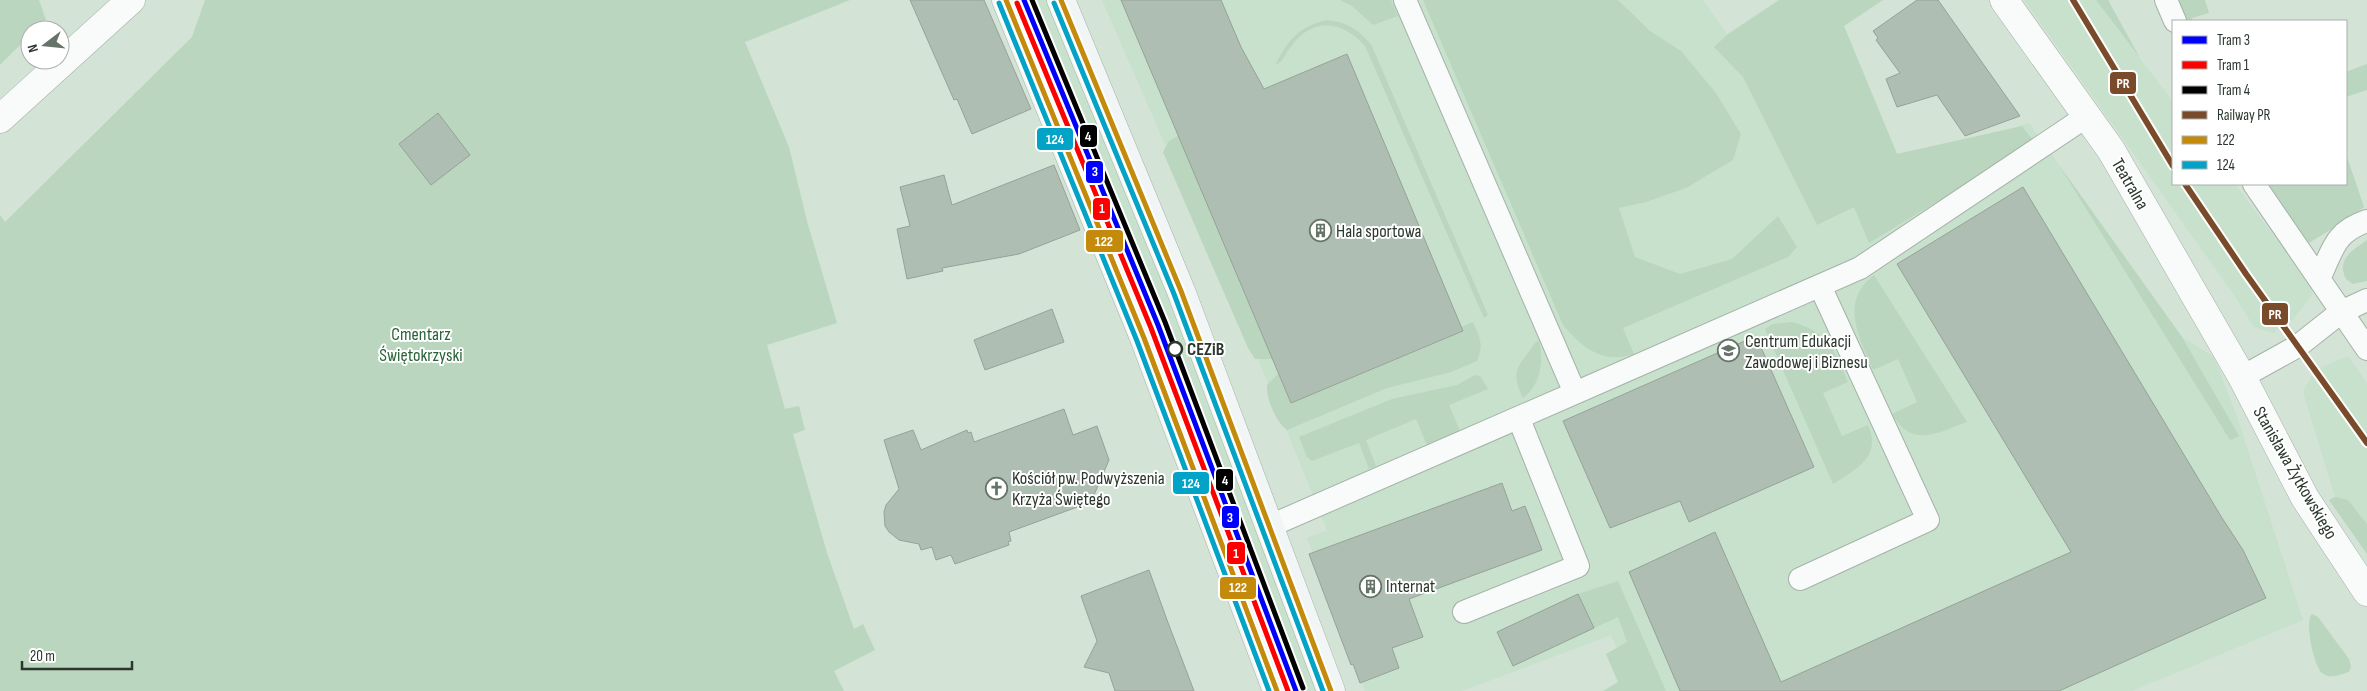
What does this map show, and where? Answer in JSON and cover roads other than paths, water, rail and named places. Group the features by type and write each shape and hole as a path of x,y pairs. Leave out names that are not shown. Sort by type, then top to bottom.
{"main road":[{"path":"1006,0 1151,355 1277,691"},
{"path":"1061,0 1155,226 1331,691"}],"street":[{"path":"0,120 131,0"},
{"name":"Teatralna","path":"2004,0 2088,116 2110,150 2242,377"},
{"name":"Stanisława Żytkowskiego","path":"2242,377 2305,498 2367,592"}],"lane":[{"path":"1405,0 1575,393"},
{"path":"2166,0 2175,20"},
{"path":"1270,526 1519,419 1867,264 2088,116"},
{"path":"2255,185 2367,349"},
{"path":"2319,279 2340,236 2354,226 2367,221"},
{"path":"1800,580 1928,520 1820,286"},
{"path":"2242,377 2298,346 2341,312 2367,300"},
{"path":"1464,612 1578,566 1519,419"}],"tram line":[{"name":"3","path":"1024,0 1158,325 1296,691"},
{"name":"4","path":"1032,0 1165,322 1303,688"},
{"name":"1","path":"1017,3 1151,328 1288,691"}],"rail line":[{"name":"PR","path":"2073,0 2172,164"},
{"name":"PR","path":"2186,185 2246,274 2367,443"}],"place":[{"name":"Hala sportowa","path":"1320,231"},
{"name":"CEZiB","path":"1175,349"},
{"name":"Centrum Edukacji Zawodowej i Biznesu","path":"1729,351"},
{"name":"Kościół pw. Podwyższenia Krzyża Świętego","path":"996,488"},
{"name":"Internat","path":"1370,586"}],"park label":[{"name":"Cmentarz Świętokrzyski","path":"421,344"}]}
